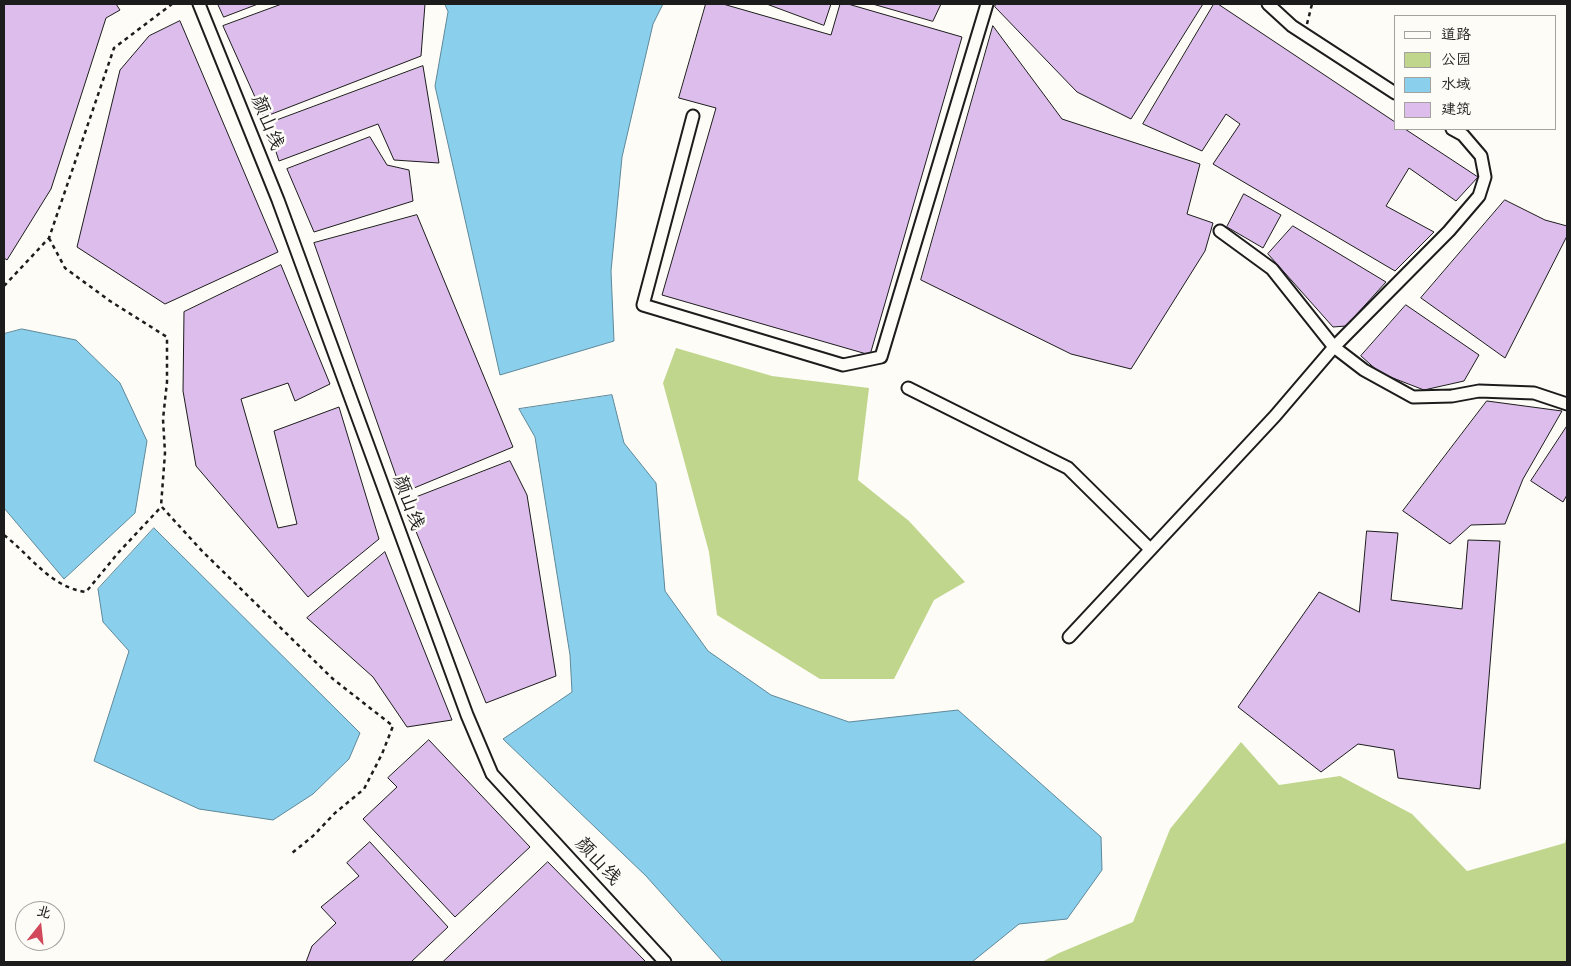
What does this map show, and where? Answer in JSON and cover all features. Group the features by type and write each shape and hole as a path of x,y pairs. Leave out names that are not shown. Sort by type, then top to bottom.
{"street":[{"name":"颜山线","path":"199,4 278,200 464,706 492,774 665,962"},
{"path":"693,116 643,305 843,365 881,357 987,4"},
{"path":"1268,4 1304,35 1394,92"},
{"path":"1069,636 1275,416 1334,347 1449,231 1480,196 1485,177 1482,156 1463,135 1454,130"},
{"path":"1220,231 1272,269 1334,347 1364,370 1413,397 1452,396 1479,391 1534,393 1567,404"},
{"path":"908,388 1068,468 1150,550"}],"path":[{"path":"4,286 49,238 114,48 172,4"},
{"path":"1304,35 1312,4"},
{"path":"4,535 52,579 74,590 86,592 118,553 161,506 165,453 163,419 167,382 167,337 110,301 65,268 49,238"},
{"path":"161,506 202,551 333,679 393,726 382,754 364,789 335,812 313,836 292,853"}],"green space":[{"path":"676,348 772,376 869,388 858,480 909,521 965,582 934,600 894,679 820,679 717,615 709,552 663,383"},
{"path":"1241,742 1279,785 1340,776 1412,814 1467,871 1565,843 1567,834 1567,962 1042,962 1133,922 1170,829"}],"water":[{"path":"445,4 663,4 653,24 622,157 611,271 614,341 500,375 435,86 448,12"},
{"path":"22,329 76,340 120,383 147,441 135,513 64,579 4,508 4,334"},
{"path":"612,395 624,443 656,483 665,591 708,651 771,695 849,722 958,710 1101,837 1102,870 1067,919 1019,924 972,962 723,962 646,876 503,739 572,692 570,655 535,437 519,409"},
{"path":"154,528 360,733 349,759 313,794 273,820 199,809 94,761 129,651 103,622 98,589"}],"building":[{"path":"4,4 116,4 120,10 106,18 51,189 7,260 4,258"},
{"path":"218,4 258,4 224,17"},
{"path":"282,4 425,4 421,56 264,117 223,26"},
{"path":"706,4 723,4 831,35 840,4 848,4 962,37 870,355 662,295 716,108 679,98"},
{"path":"767,4 831,4 824,25"},
{"path":"873,4 941,4 933,21"},
{"path":"996,4 1203,4 1131,119 1077,92 995,7"},
{"path":"1214,4 1218,4 1394,121 1394,130 1407,130 1478,177 1456,201 1409,168 1386,206 1434,232 1395,271 1213,164 1240,124 1226,114 1202,151 1143,124"},
{"path":"180,21 278,252 165,304 77,247 120,70 149,36"},
{"path":"993,26 1062,119 1200,164 1187,214 1213,223 1205,251 1131,369 1071,354 921,280"},
{"path":"423,66 439,163 394,160 378,124 279,161 267,124"},
{"path":"370,137 387,165 409,170 413,201 314,232 287,169"},
{"path":"1244,194 1281,215 1263,248 1227,227"},
{"path":"1505,200 1545,220 1567,226 1567,236 1505,358 1421,298"},
{"path":"417,215 513,447 402,493 314,243"},
{"path":"1293,226 1386,282 1346,326 1333,327 1268,254"},
{"path":"281,265 330,384 295,401 288,383 241,399 278,528 297,524 274,431 339,407 379,539 308,597 196,466 183,391 184,312"},
{"path":"1406,305 1479,355 1464,381 1424,390 1380,373 1361,356"},
{"path":"1487,401 1562,411 1523,479 1505,524 1471,525 1450,544 1403,511"},
{"path":"1567,426 1567,495 1563,502 1531,481"},
{"path":"510,461 527,495 556,676 486,703 404,502"},
{"path":"1367,531 1398,533 1391,600 1462,609 1468,540 1500,541 1480,789 1398,778 1394,750 1358,744 1321,772 1238,707 1319,592 1359,612"},
{"path":"385,552 452,720 407,727 373,677 307,618"},
{"path":"429,740 530,847 455,917 363,819 397,787 388,778"},
{"path":"370,842 448,927 411,962 306,962 312,946 336,923 321,907 359,876 347,863"},
{"path":"548,862 646,962 443,962"}]}
